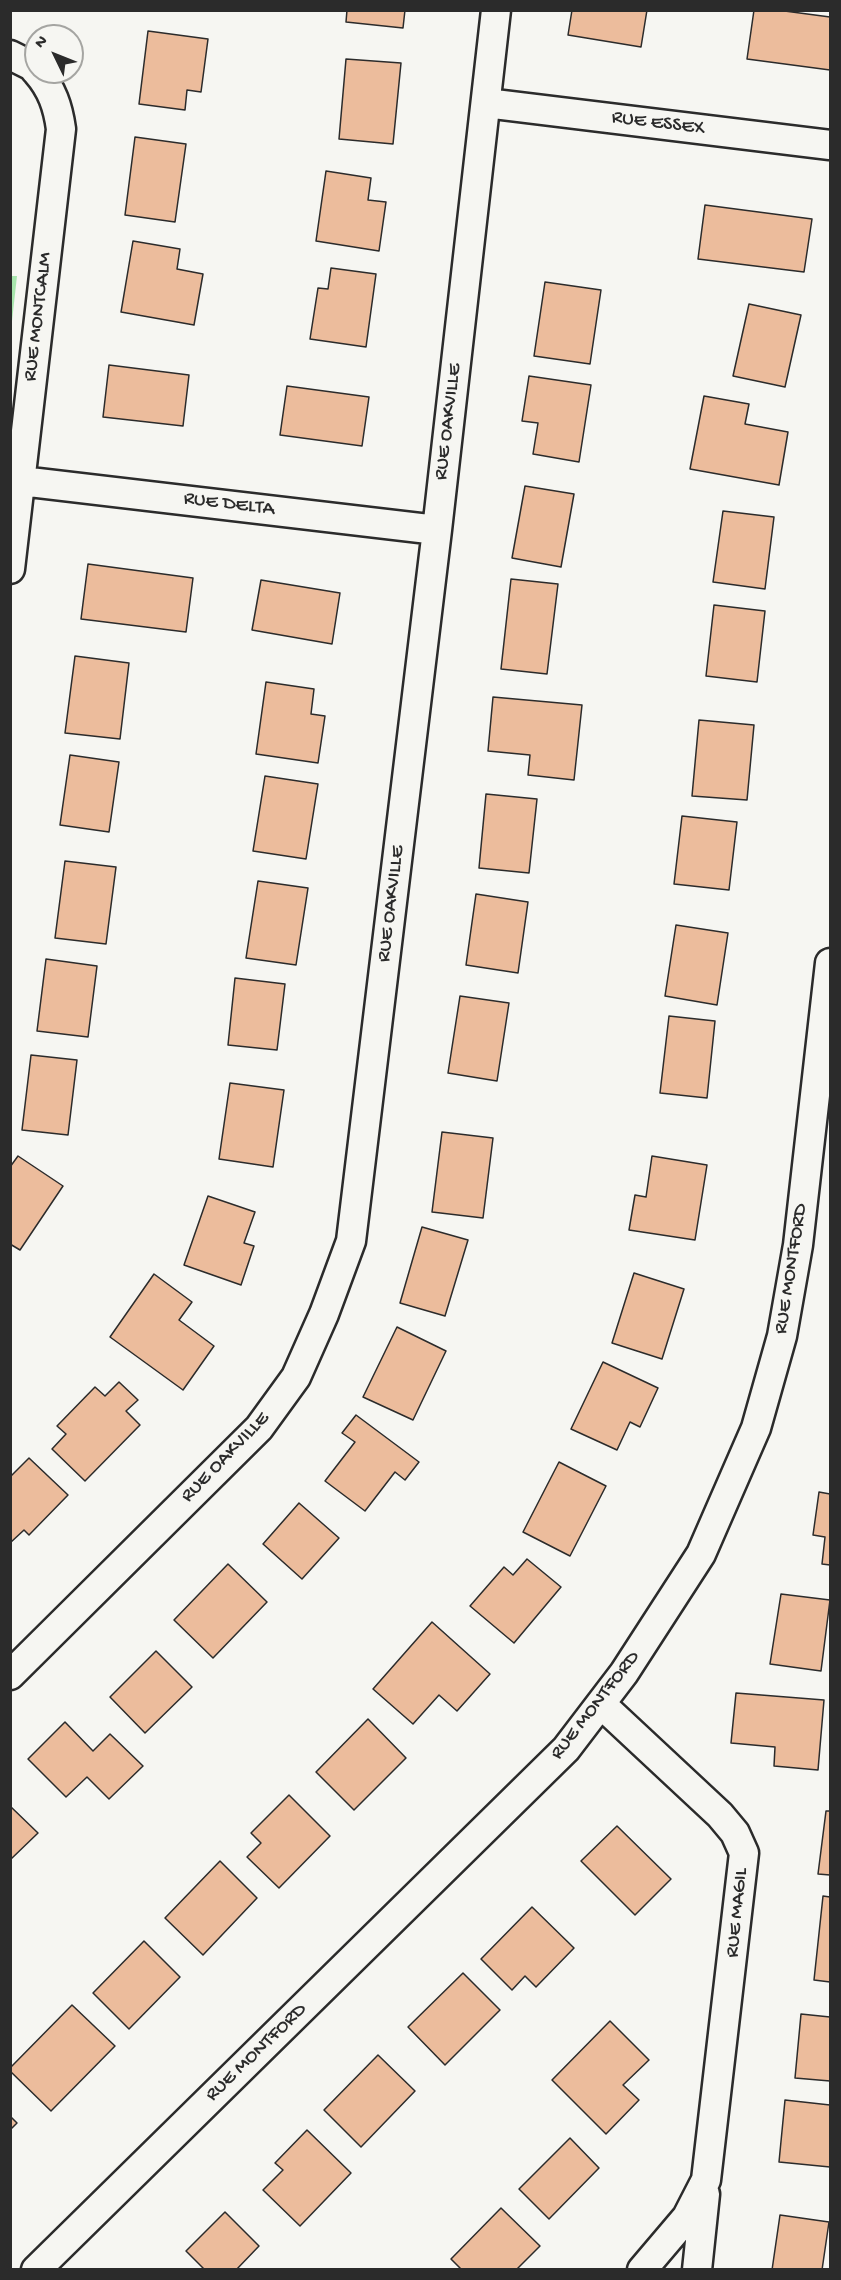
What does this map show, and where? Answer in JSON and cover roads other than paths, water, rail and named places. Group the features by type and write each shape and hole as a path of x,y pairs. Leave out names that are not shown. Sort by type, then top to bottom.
{"street":[{"name":"RUE OAKVILLE","path":"10,1675 259,1428 296,1377 324,1314 351,1241 437,530 496,10"},
{"name":"RUE MONTCALM","path":"10,55 24,62"},
{"name":"RUE MONTCALM","path":"10,569 61,129 53,94 46,84"},
{"name":"RUE ESSEX","path":"486,103 831,145"},
{"name":"RUE DELTA","path":"21,481 437,530"},
{"name":"RUE MONTFORD","path":"36,2270 566,1749 602,1704 701,1554 756,1428 782,1336 798,1245 831,963"},
{"name":"RUE MAGIL","path":"602,1704 720,1815 735,1833 744,1853 697,2270"},
{"name":"RUE MAGIL","path":"642,2270 687,2217 706,2180"}]}
